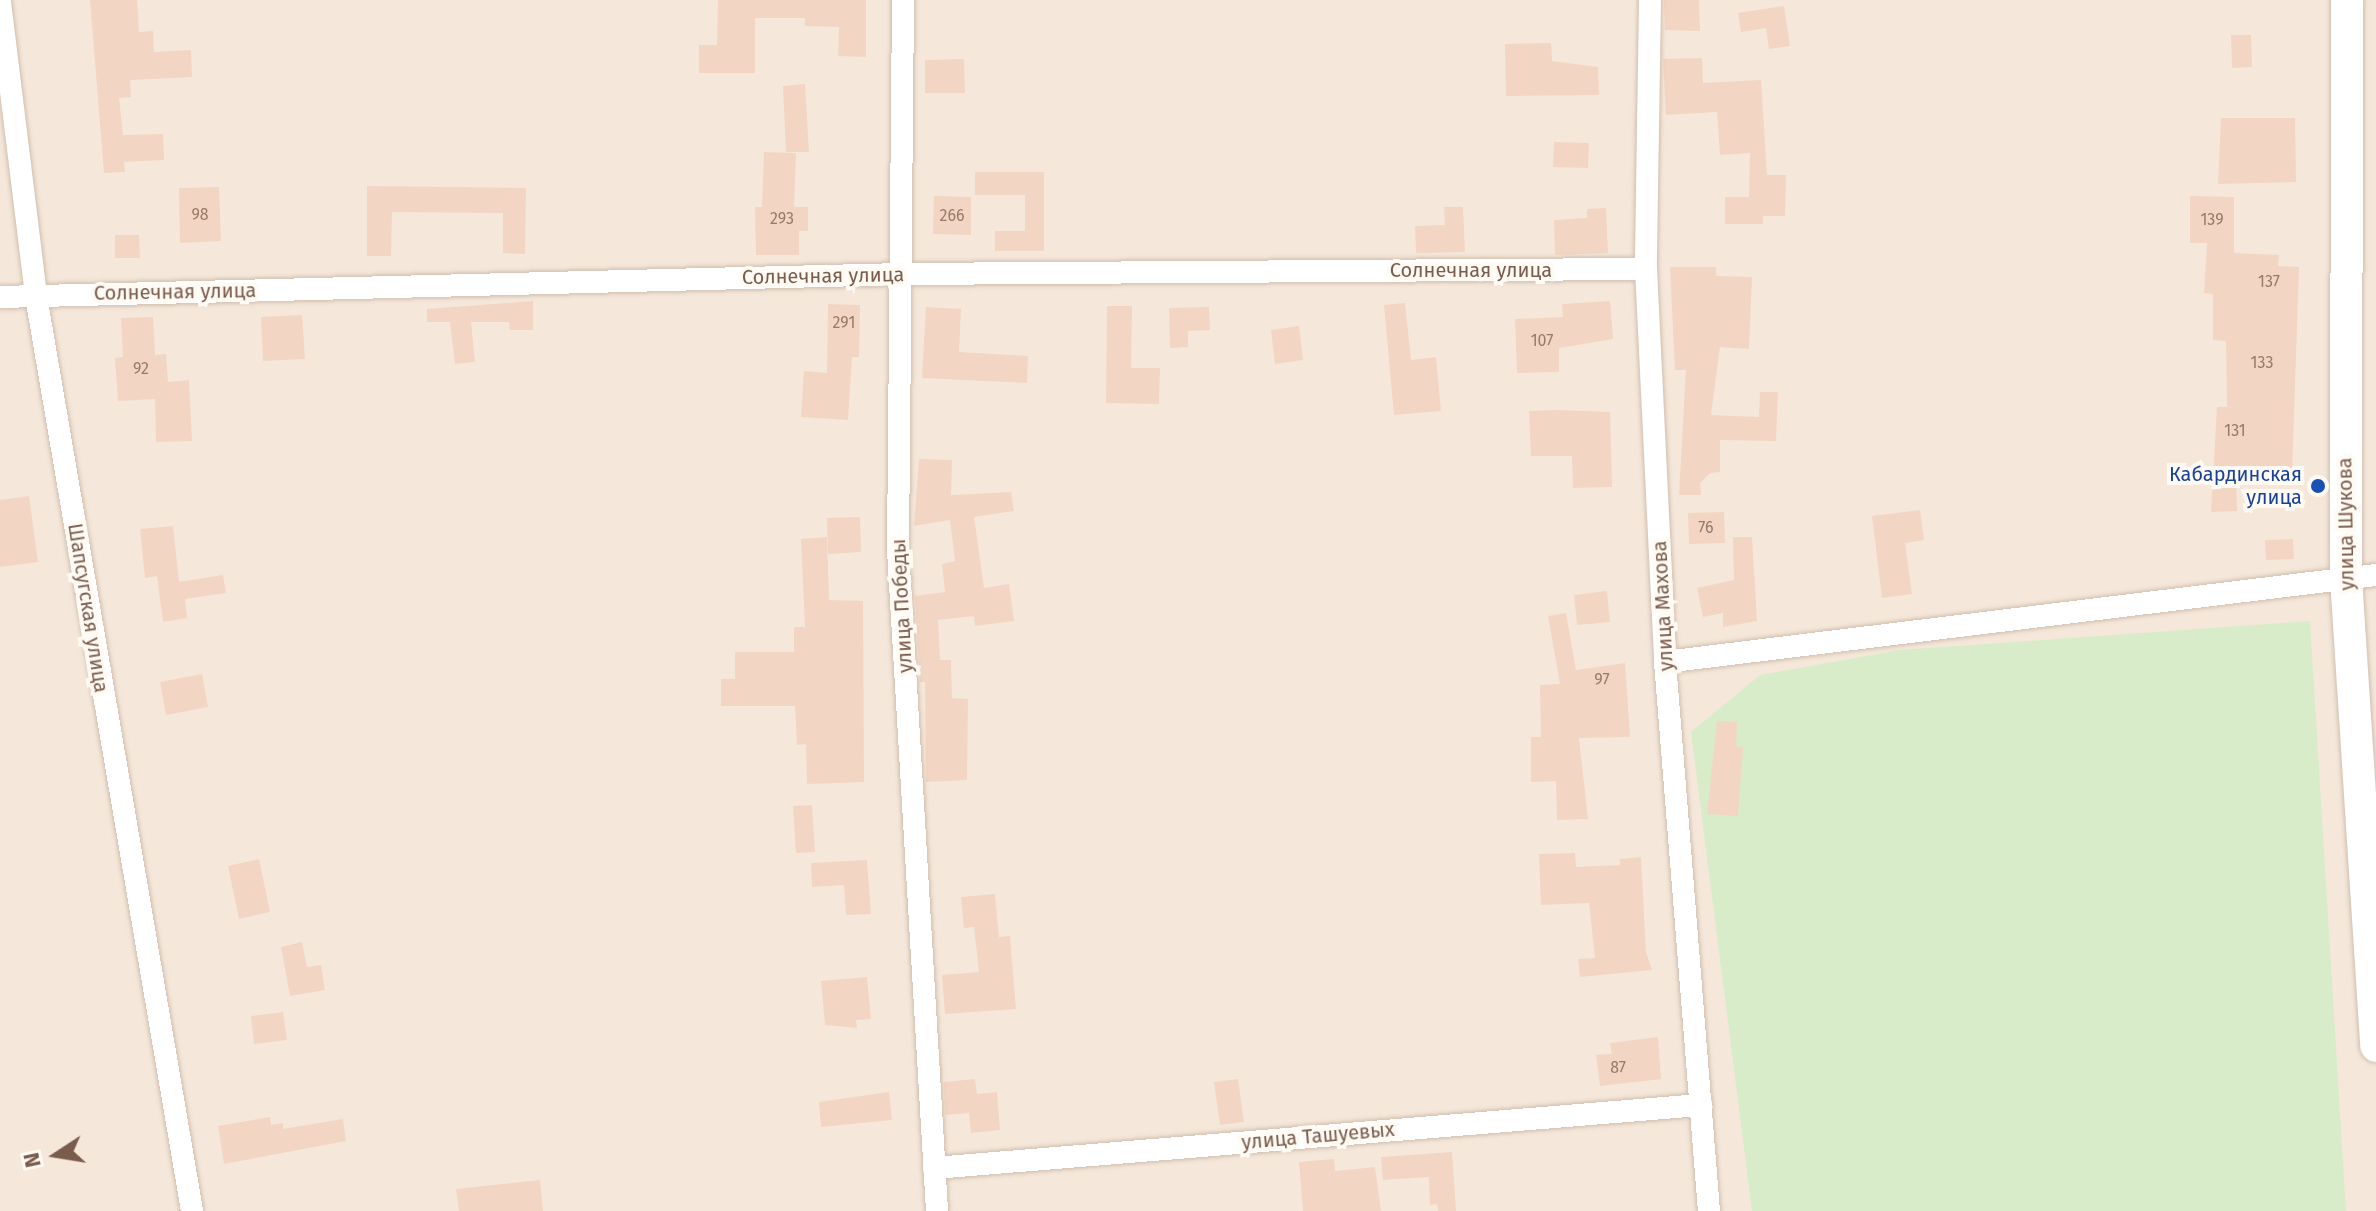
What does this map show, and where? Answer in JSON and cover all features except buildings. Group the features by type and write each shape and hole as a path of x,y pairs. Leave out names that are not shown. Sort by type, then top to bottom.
{"main road":[{"name":"улица Шукова","path":"2347,0 2376,1046"}],"street":[{"name":"улица Победы","path":"903,0 898,550 937,1211"},
{"name":"улица Махова","path":"1650,0 1646,269 1665,662 1709,1211"},
{"name":"Шапсугская улица","path":"0,2 36,296 192,1211"},
{"name":"Солнечная улица","path":"0,297 902,274 1646,269"},
{"path":"1665,662 2361,577"},
{"name":"улица Ташуевых","path":"934,1168 1701,1105"}],"shaded area":[{"path":"0,0 2376,0 2376,1211 0,1211"}],"green space":[{"path":"2310,621 2346,1211 1752,1211 1691,732 1760,675 1900,650"}],"place":[{"name":"Кабардинская улица","path":"2318,486"}]}
